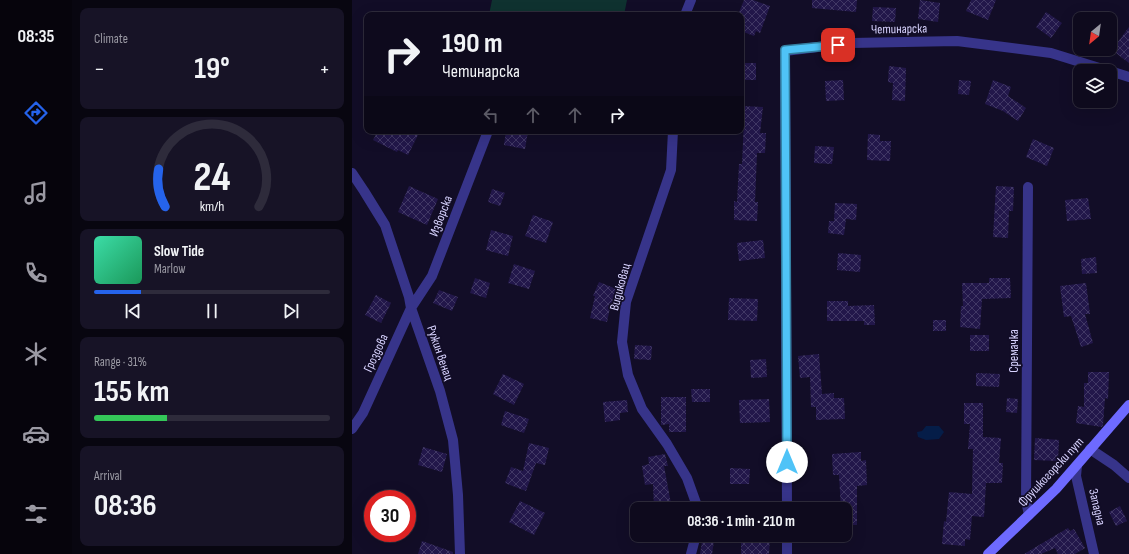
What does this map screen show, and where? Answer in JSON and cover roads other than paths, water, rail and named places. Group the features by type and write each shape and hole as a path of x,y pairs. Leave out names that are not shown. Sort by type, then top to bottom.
{"street":[{"path":"686,12 690,0"},
{"name":"Четинарска","path":"787,502 785,50 851,43 957,41 1051,53 1087,64"},
{"name":"Четинарска","path":"1117,73 1129,77"},
{"name":"Изворска","path":"411,308 432,276 487,134"},
{"name":"Видиковац","path":"673,134 671,170 626,302 622,342 628,376 642,409 667,444 687,478 696,502"},
{"name":"Ружин венац","path":"352,173 385,225 409,297 411,308 440,391 453,440 458,495 460,554"},
{"name":"Сремачка","path":"1028,187 1026,501 1029,515"},
{"name":"Гроздова","path":"352,429 363,413 411,308"},
{"name":"Фрушкогорски пут","path":"988,554 1056,489 1129,405"},
{"path":"1090,449 1114,465 1129,478"},
{"name":"Западна","path":"1077,466 1076,476 1094,554"},
{"path":"690,554 694,542"},
{"path":"787,542 787,554"}],"water":[{"path":"926,426 939,426 944,432 939,439 926,440 918,437 917,432 922,431"}]}
